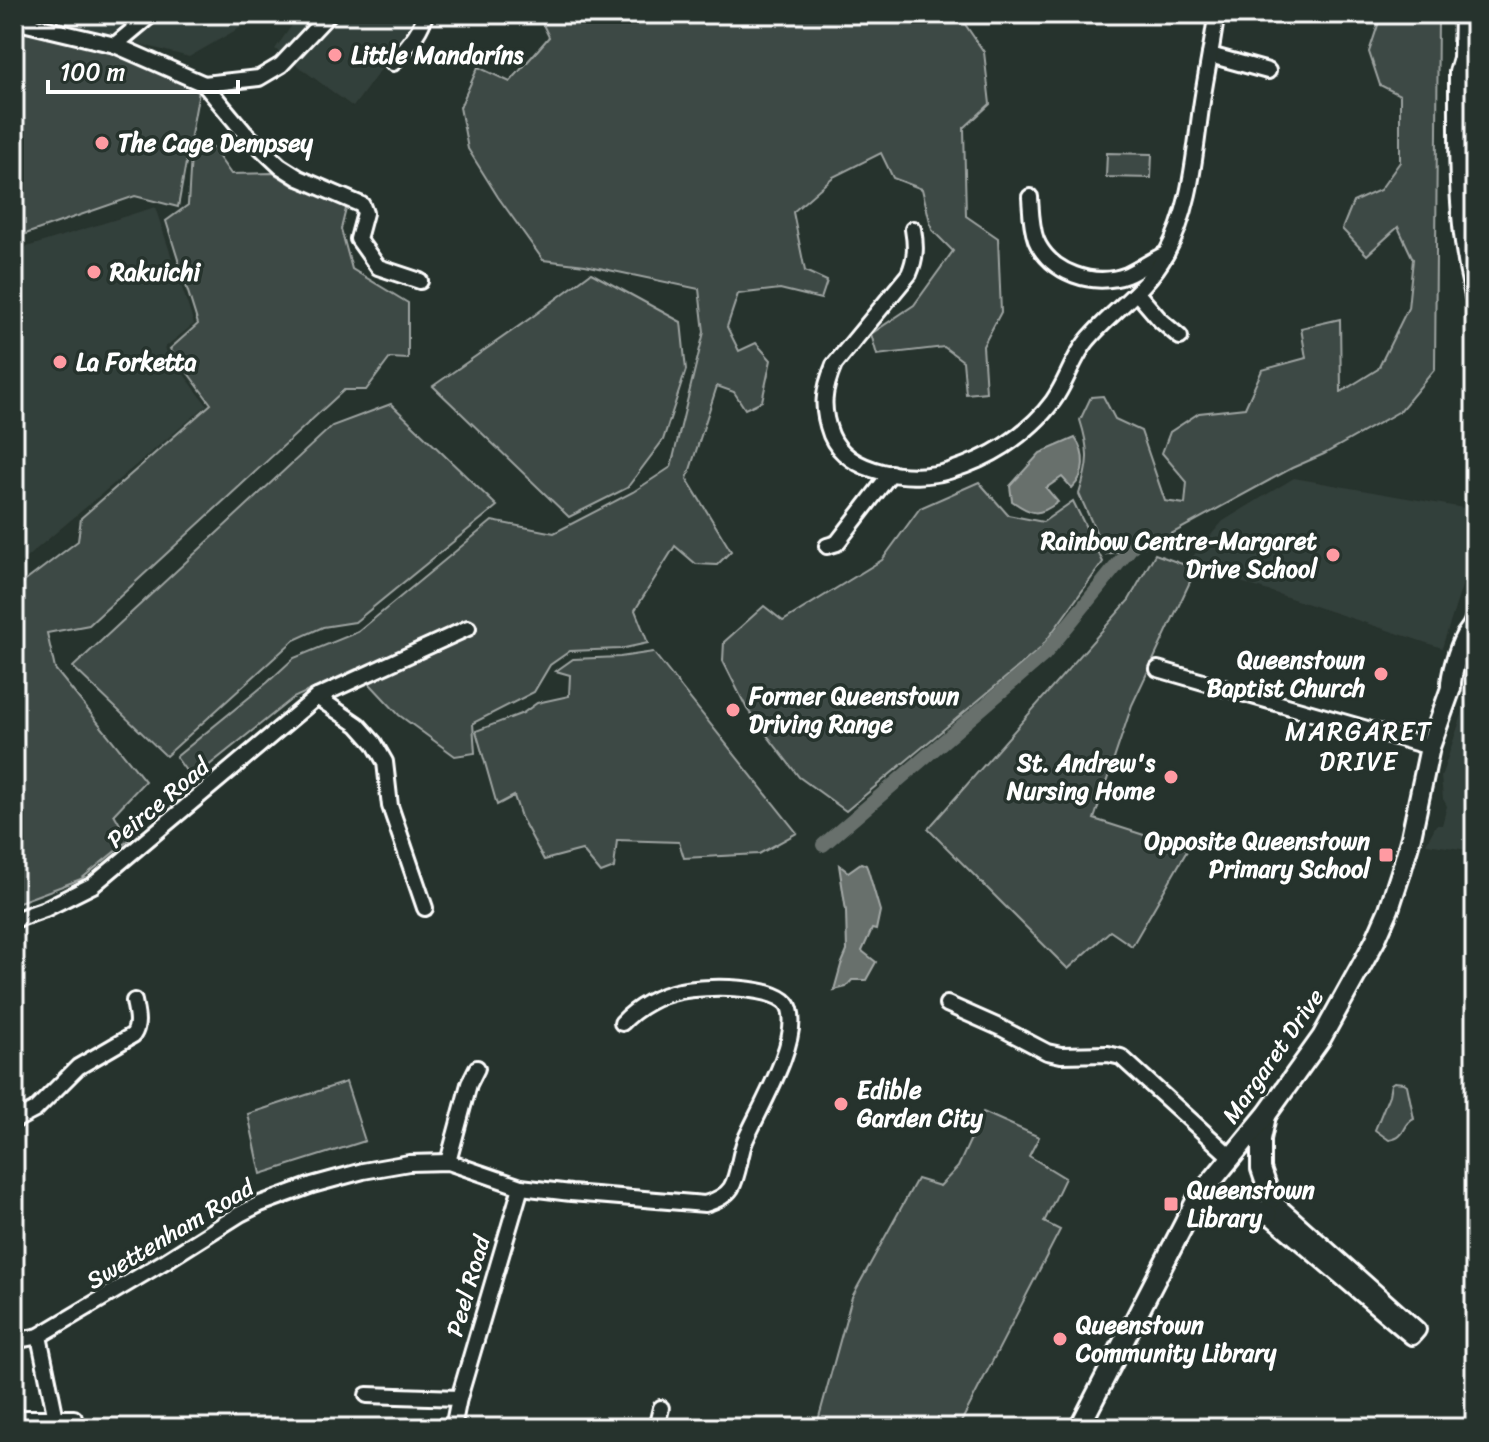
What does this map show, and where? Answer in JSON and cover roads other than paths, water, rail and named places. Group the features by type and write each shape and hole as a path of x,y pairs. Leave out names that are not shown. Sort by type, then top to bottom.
{"street":[{"path":"115,45 152,14"},
{"path":"204,84 259,78 281,65 329,14"},
{"path":"393,63 417,33 425,14"},
{"path":"913,229 916,248 909,274 834,365 824,402 825,420 835,443 854,462 873,471 921,475 946,472 976,461 1029,428 1053,401 1091,335 1154,274 1178,229 1188,197 1202,98 1219,14"},
{"path":"1464,14 1459,81 1475,253"},
{"path":"14,21 115,45 204,84 244,132 280,166 299,178 362,205 365,213 358,239 378,267 420,281"},
{"path":"1210,55 1268,71"},
{"path":"1463,58 1468,79 1465,256 1475,296"},
{"path":"1468,110 1475,130"},
{"path":"1030,197 1032,228 1037,243 1059,267 1078,277 1102,280 1126,275 1166,254"},
{"path":"1137,293 1161,321 1180,337"},
{"path":"827,546 837,543 891,473"},
{"name":"Margaret Drive","path":"1079,1428 1183,1222 1197,1199 1267,1114 1322,1037 1375,941 1389,909 1411,837 1430,747 1451,688 1458,683 1466,661 1473,641 1474,625"},
{"name":"Peirce Road","path":"14,920 79,894 93,885 317,697 468,628"},
{"path":"1158,669 1430,747"},
{"path":"317,697 358,725 385,762 390,806 425,908"},
{"name":"Swettenham Road","path":"14,1341 39,1336 260,1204 363,1171 409,1163 448,1162 521,1187 705,1204 725,1195 732,1186 744,1144 787,1050 792,1022 789,1004 781,997 767,993 695,989 678,991 642,1005 622,1023"},
{"path":"14,1121 35,1110 78,1067 133,1035 137,1029 134,1001"},
{"path":"947,1004 1047,1052 1121,1057 1231,1157"},
{"path":"448,1162 469,1084 477,1068"},
{"path":"1183,1222 1205,1210 1226,1206 1247,1204 1269,1207 1418,1330 1412,1337 1269,1207 1261,1169 1261,1139 1267,1114"},
{"name":"Peel Road","path":"453,1428 521,1187"},
{"path":"39,1336 56,1419"},
{"path":"367,1395 459,1398"},
{"path":"656,1428 661,1408"},
{"path":"14,1418 74,1418"}],"waterway":[{"path":"823,845 1044,655 1134,544"}],"place":[{"name":"Little Mandaríns","path":"335,55"},
{"name":"The Cage Dempsey","path":"102,143"},
{"name":"Rakuichi","path":"94,272"},
{"name":"La Forketta","path":"60,362"},
{"name":"Rainbow Centre-Margaret Drive School","path":"1333,555"},
{"name":"Queenstown Baptist Church","path":"1381,674"},
{"name":"Former Queenstown Driving Range","path":"733,710"},
{"name":"St. Andrew's Nursing Home","path":"1171,777"},
{"name":"Opposite Queenstown Primary School","path":"1386,855"},
{"name":"Edible Garden City","path":"841,1104"},
{"name":"Queenstown Library","path":"1171,1204"},
{"name":"Queenstown Community Library","path":"1060,1339"}],"district":[{"name":"MARGARET DRIVE","path":"1359,746"}]}
